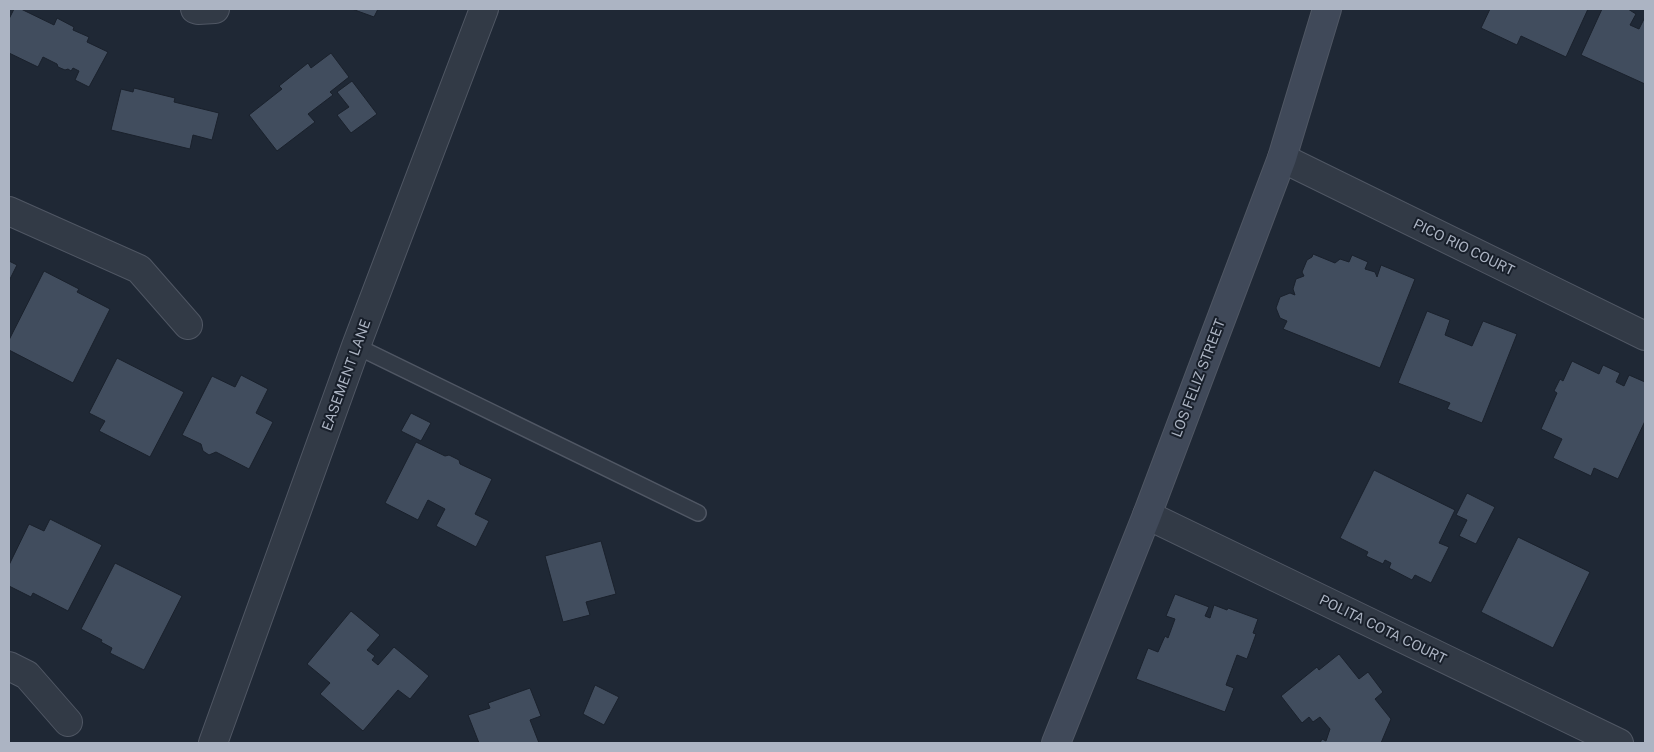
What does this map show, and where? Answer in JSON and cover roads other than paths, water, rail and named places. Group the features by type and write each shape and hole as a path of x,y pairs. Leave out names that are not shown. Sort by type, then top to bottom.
{"street":[{"path":"195,9 215,9"},
{"name":"EASEMENT LANE","path":"213,743 356,346 484,9"},
{"name":"LOS FELIZ STREET","path":"1056,743 1146,515 1282,158 1327,9"},
{"name":"PICO RIO COURT","path":"1282,158 1645,336"},
{"path":"9,211 139,269 188,326"},
{"name":"POLITA COTA COURT","path":"1146,515 1619,743"},
{"path":"9,666 27,675 68,722"}],"lane":[{"path":"356,346 698,514"}]}
